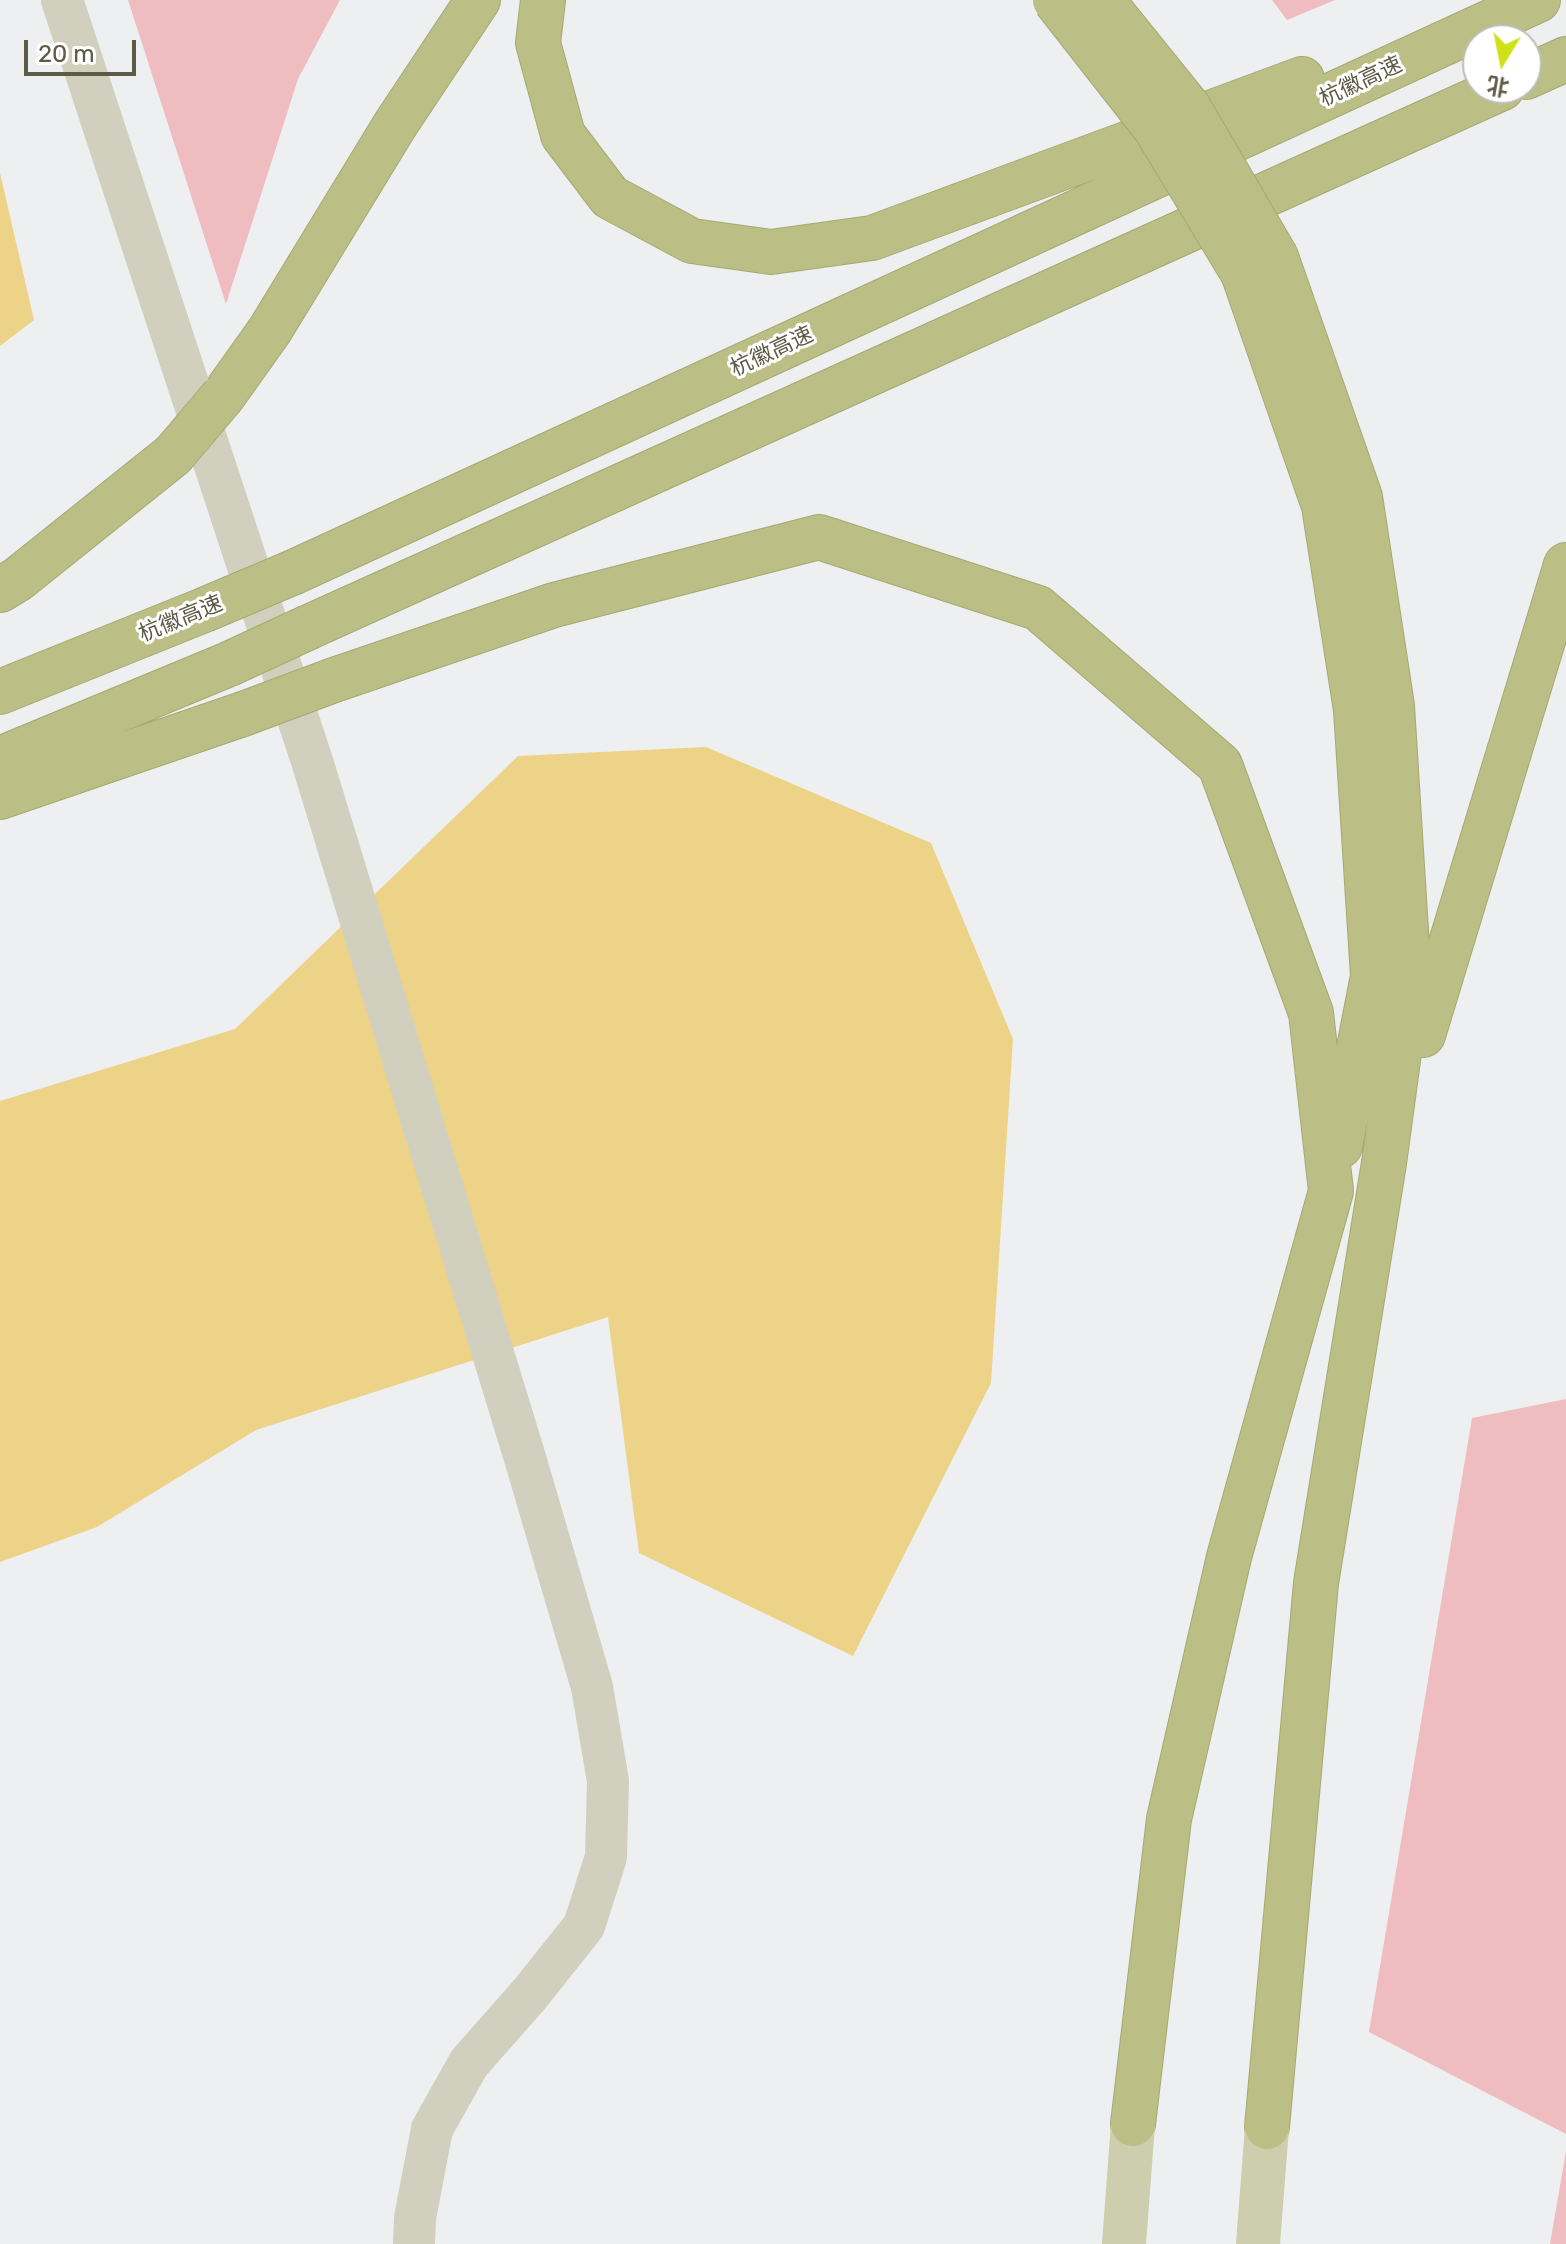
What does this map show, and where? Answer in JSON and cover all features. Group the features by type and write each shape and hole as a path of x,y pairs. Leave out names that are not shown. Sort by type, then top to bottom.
{"highway":[{"path":"0,590 18,579 173,455 223,396 270,330 395,125 478,0"},
{"path":"543,0 538,43 563,135 610,197 692,241 771,252 872,238 1256,97 1502,0"},
{"path":"1055,0 1259,265 1324,506 1356,710 1373,976 1331,1191 1229,1557 1169,1819 1133,2124"},
{"path":"1102,0 1189,108 1360,497 1392,706 1409,979 1384,1163 1316,1583 1267,2127"},
{"name":"杭徽高速","path":"0,692 294,572 1538,0"},
{"path":"1542,70 1566,59"},
{"path":"0,759 229,664 1467,104"},
{"path":"0,797 554,605 819,537 1038,608 1220,765 1311,1013 1331,1191"},
{"path":"1384,1163 1566,565"}],"main road":[{"path":"1124,2244 1133,2124"},
{"path":"1258,2244 1267,2127"}],"street":[{"path":"62,0 312,761 592,1687 608,1781 606,1857 584,1926 469,2063 432,2129 415,2218 414,2244"}],"shaded area":[{"path":"128,0 340,0 298,79 226,304"},
{"path":"1272,0 1335,0 1287,20"},
{"path":"0,173 34,320 0,346"},
{"path":"706,747 931,843 1013,1039 991,1383 853,1656 639,1553 608,1317 256,1430 97,1527 0,1562 0,1101 235,1029 518,756"},
{"path":"1566,1399 1566,2134 1369,2032 1472,1418"},
{"path":"1566,2151 1566,2244 1550,2244"}]}
